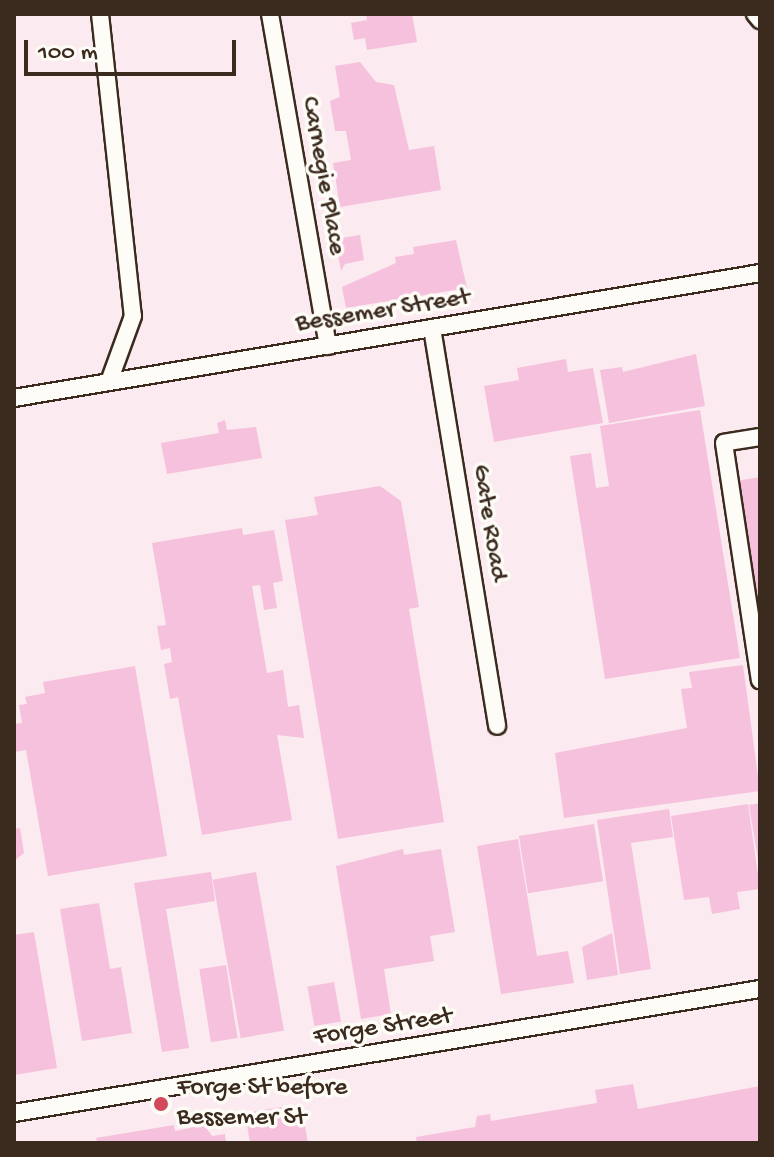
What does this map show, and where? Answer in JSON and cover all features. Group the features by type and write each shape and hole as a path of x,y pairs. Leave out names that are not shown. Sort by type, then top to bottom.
{"street":[{"path":"100,14 133,316 109,382"},
{"name":"Carnegie Place","path":"270,14 328,346"},
{"path":"755,14 760,20"},
{"name":"Bessemer Street","path":"14,398 760,273"},
{"name":"Gate Road","path":"432,328 497,726"},
{"path":"760,437 724,443 760,680"},
{"name":"Forge Street","path":"14,1113 760,989"}],"building":[{"path":"366,14 412,14 417,42 367,50 365,38 354,40 351,23 367,20"},
{"path":"360,62 376,82 394,85 409,150 434,146 441,190 340,207 333,163 351,160 346,131 335,131 330,101 340,97 335,66"},
{"path":"360,235 364,260 345,264 341,271 335,239"},
{"path":"456,240 467,288 346,308 342,287 396,263 395,257 414,254 413,247"},
{"path":"696,354 705,406 609,423 600,370 622,367 623,372"},
{"path":"566,359 568,372 593,368 603,423 494,442 484,386 519,380 517,368"},
{"path":"700,410 740,658 605,679 570,456 591,453 596,488 609,486 600,426"},
{"path":"225,420 227,430 256,427 262,458 167,474 161,443 219,433 217,423"},
{"path":"760,477 760,615 758,615 736,481"},
{"path":"380,486 401,501 419,607 409,609 444,822 338,839 285,520 318,515 314,497"},
{"path":"242,528 243,535 274,530 283,581 273,583 277,608 264,610 260,585 252,586 267,673 283,670 288,707 299,705 304,738 277,735 292,820 202,835 178,697 170,699 164,664 172,662 170,648 161,650 157,626 166,625 152,543"},
{"path":"743,665 760,791 564,818 555,753 687,728 681,689 692,688 689,672"},
{"path":"135,666 167,856 48,876 26,750 14,752 14,724 22,723 19,705 27,704 25,697 45,693 43,682"},
{"path":"760,803 760,859 758,860 749,805"},
{"path":"748,804 760,889 737,892 740,909 712,914 709,897 684,900 671,816"},
{"path":"669,809 673,837 631,843 651,969 620,974 597,820"},
{"path":"594,824 603,881 528,893 519,836"},
{"path":"20,828 24,853 14,861 14,829"},
{"path":"518,839 537,956 568,951 574,983 501,994 477,846"},
{"path":"403,849 404,855 441,849 455,932 430,936 434,961 384,969 391,1014 361,1019 336,866"},
{"path":"211,872 215,901 166,909 189,1048 162,1052 134,883"},
{"path":"256,872 284,1031 241,1038 213,880"},
{"path":"99,903 110,969 121,967 132,1033 82,1041 60,909"},
{"path":"34,932 57,1068 14,1075 14,935"},
{"path":"612,933 618,975 587,980 582,947"},
{"path":"226,965 238,1038 211,1042 199,969"},
{"path":"334,982 341,1021 314,1026 307,987"},
{"path":"633,1084 638,1109 760,1086 760,1143 417,1143 416,1137 475,1127 477,1116 490,1114 491,1121 597,1103 595,1090"},
{"path":"301,1104 308,1143 250,1143 245,1113"},
{"path":"174,1125 175,1131 204,1125 212,1136 225,1134 226,1143 97,1143 96,1138"}],"place":[{"name":"Forge St before Bessemer St","path":"161,1104"}]}
